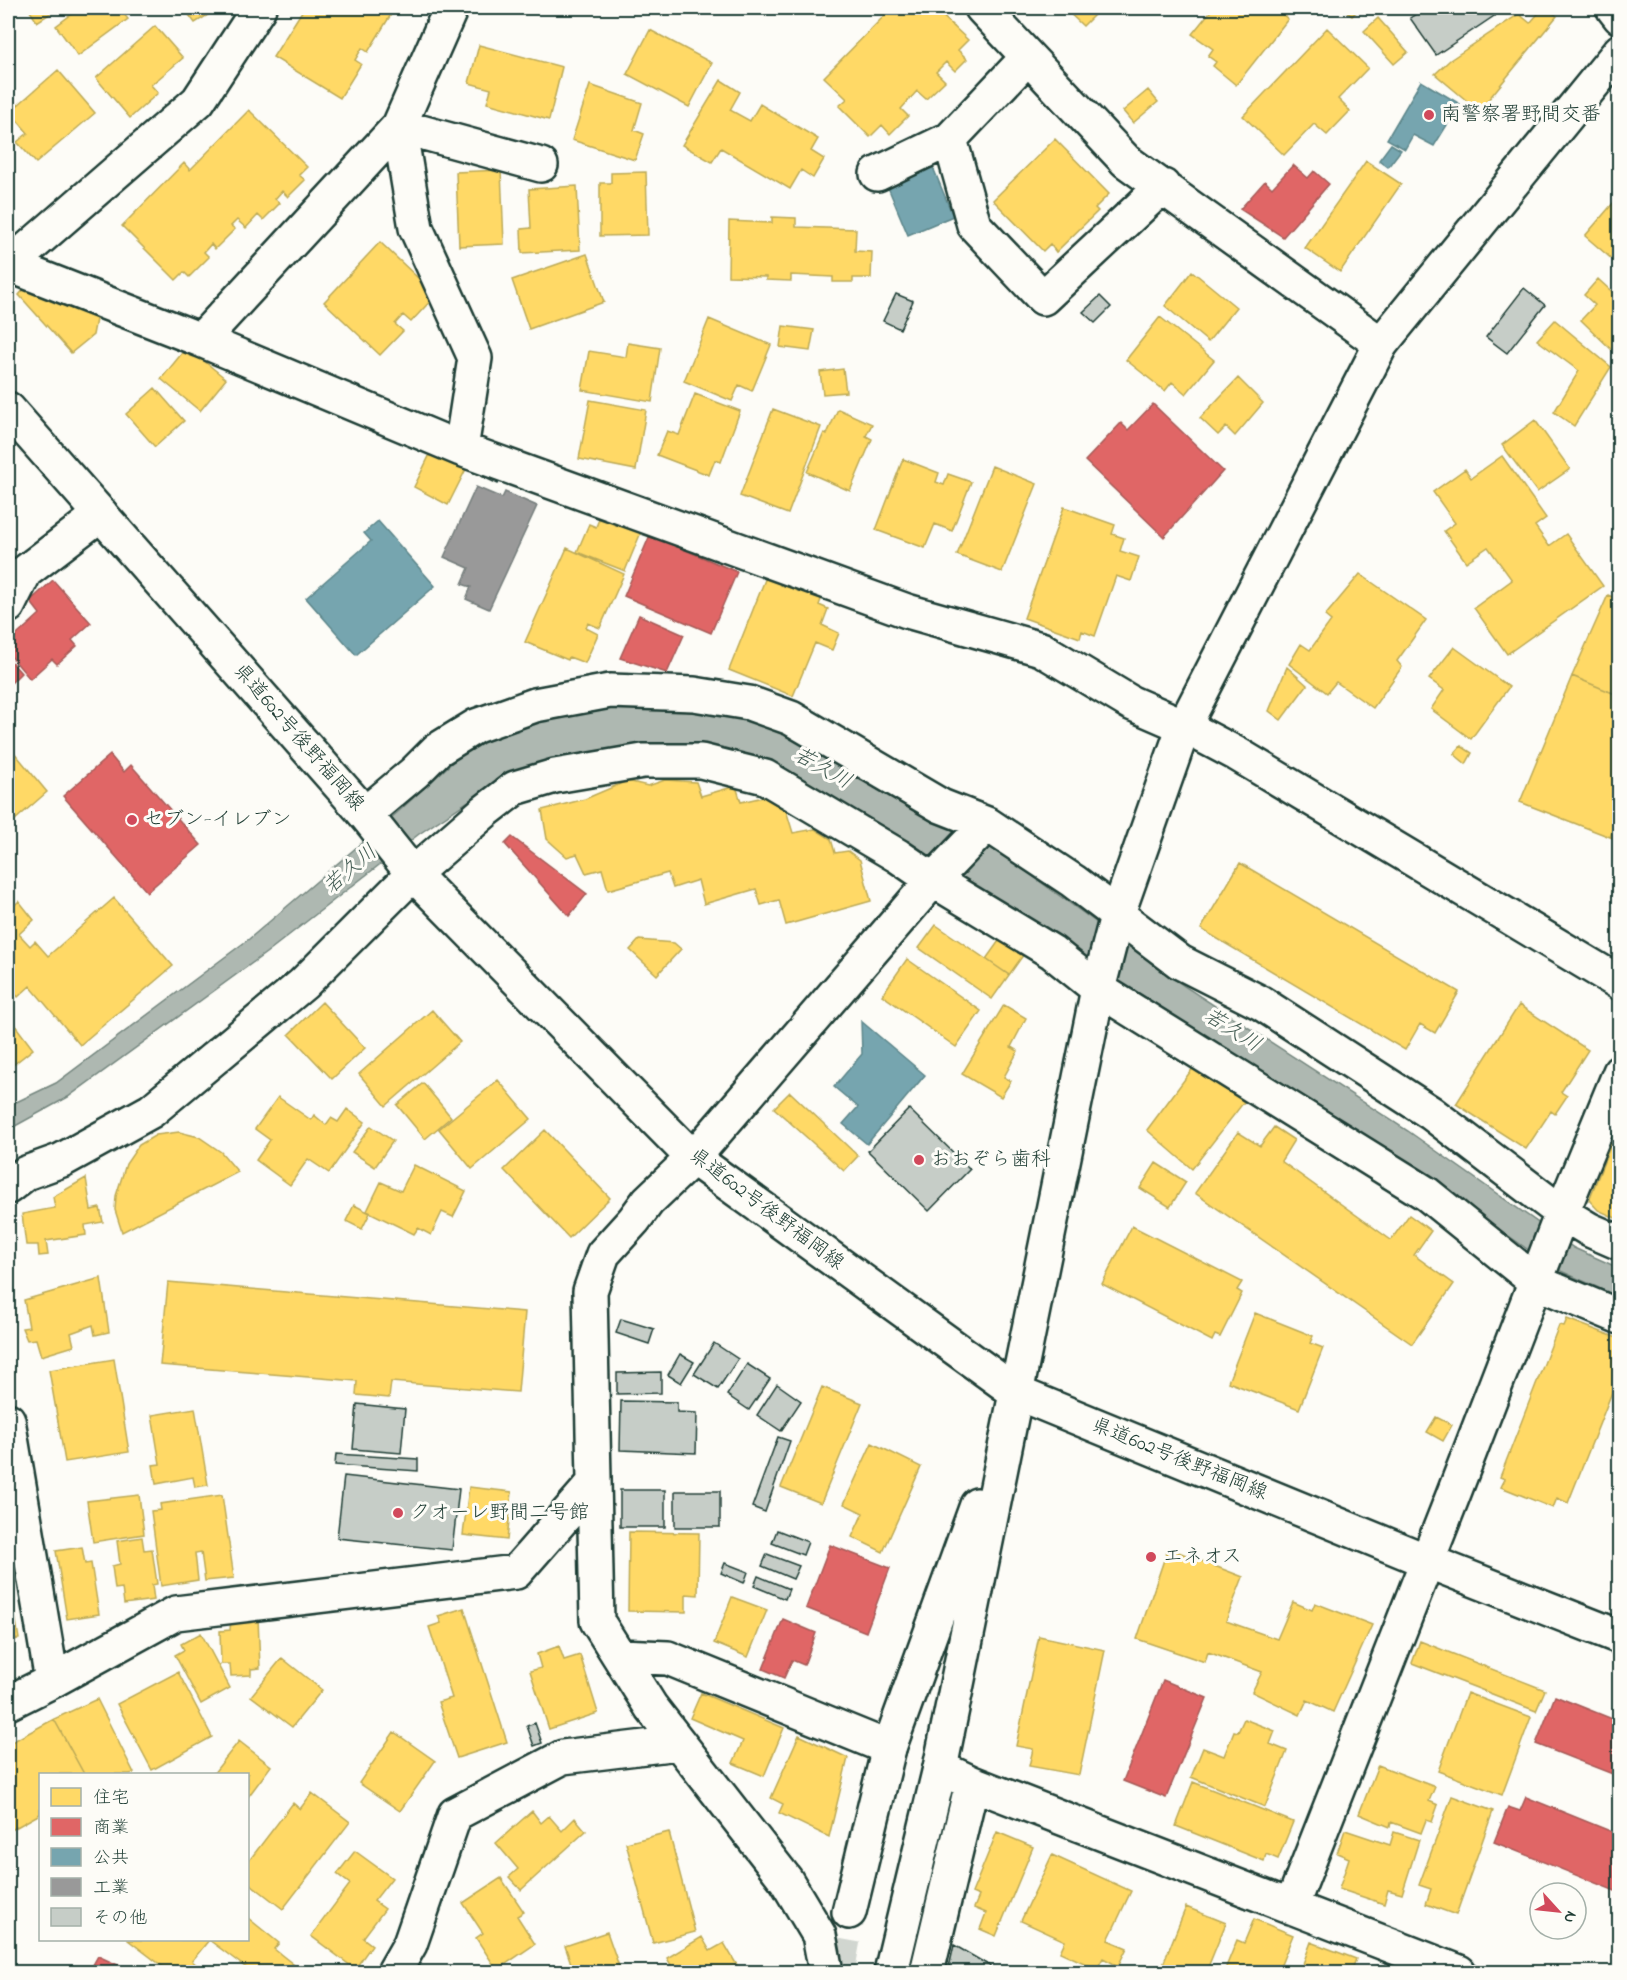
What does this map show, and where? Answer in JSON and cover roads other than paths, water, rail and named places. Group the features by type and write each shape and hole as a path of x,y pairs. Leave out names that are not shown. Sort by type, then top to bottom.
{"street":[{"path":"259,8 198,101 8,265 201,340 461,449 907,611 1041,649 1131,702 1184,726 1247,760 1620,983"},
{"path":"201,340 399,126 451,8"},
{"path":"982,8 1126,160 1381,344"},
{"path":"1613,8 1620,17"},
{"path":"891,1972 940,1768 1099,985 1114,925 1184,726 1381,344 1620,51"},
{"path":"877,174 950,139 1028,57"},
{"path":"399,126 541,165"},
{"path":"399,126 416,228 475,358 461,449"},
{"path":"950,139 974,225 1043,298 1162,186"},
{"name":"県道602号後野福岡線","path":"8,409 365,814 413,874 693,1158 1017,1394 1620,1637"},
{"path":"8,606 16,569 101,514"},
{"path":"365,814 415,772 437,750 476,726 535,705 610,691 694,694 749,703 791,718 941,806 987,824 1073,881 1114,925 1261,1003 1431,1113 1562,1213 1590,1230 1620,1243"},
{"path":"14,1171 62,1160 151,1111 303,984 413,874 515,788 555,776 643,761 701,761 765,777 898,856 933,880 1052,952 1099,985 1427,1194 1536,1282 1620,1317"},
{"path":"826,1972 819,1935 786,1880 651,1707 597,1621 590,1291 603,1254 648,1202 693,1158 933,880 987,824"},
{"path":"1291,1907 1562,1213 1620,1072"},
{"path":"849,1912 889,1748 1017,1394"},
{"path":"8,1420 52,1681"},
{"path":"8,1703 176,1613 516,1572 593,1484"},
{"path":"619,1656 668,1658 889,1748"},
{"path":"394,1972 410,1944 455,1814 563,1756 678,1743"},
{"path":"940,1768 1459,1972"},
{"path":"927,1972 972,1782"}],"water":[{"name":"若久川","path":"648,704 709,707 790,730 998,851 1184,986 1408,1131 1574,1248 1619,1268 1619,1297 1554,1268 1394,1155 1173,1016 1048,942 774,768 529,770 488,788 419,834 266,953 68,1097 8,1130 8,1106 56,1083 249,939 399,811 468,748 567,712"}],"tunnel":[{"path":"838,1972 849,1912"}],"place":[{"name":"南警察署野間交番","path":"1429,115"},
{"name":"セブン-イレブン","path":"132,820"},
{"name":"おおぞら歯科","path":"919,1160"},
{"name":"クオーレ野間二号館","path":"398,1513"},
{"name":"エネオス","path":"1151,1557"}]}
